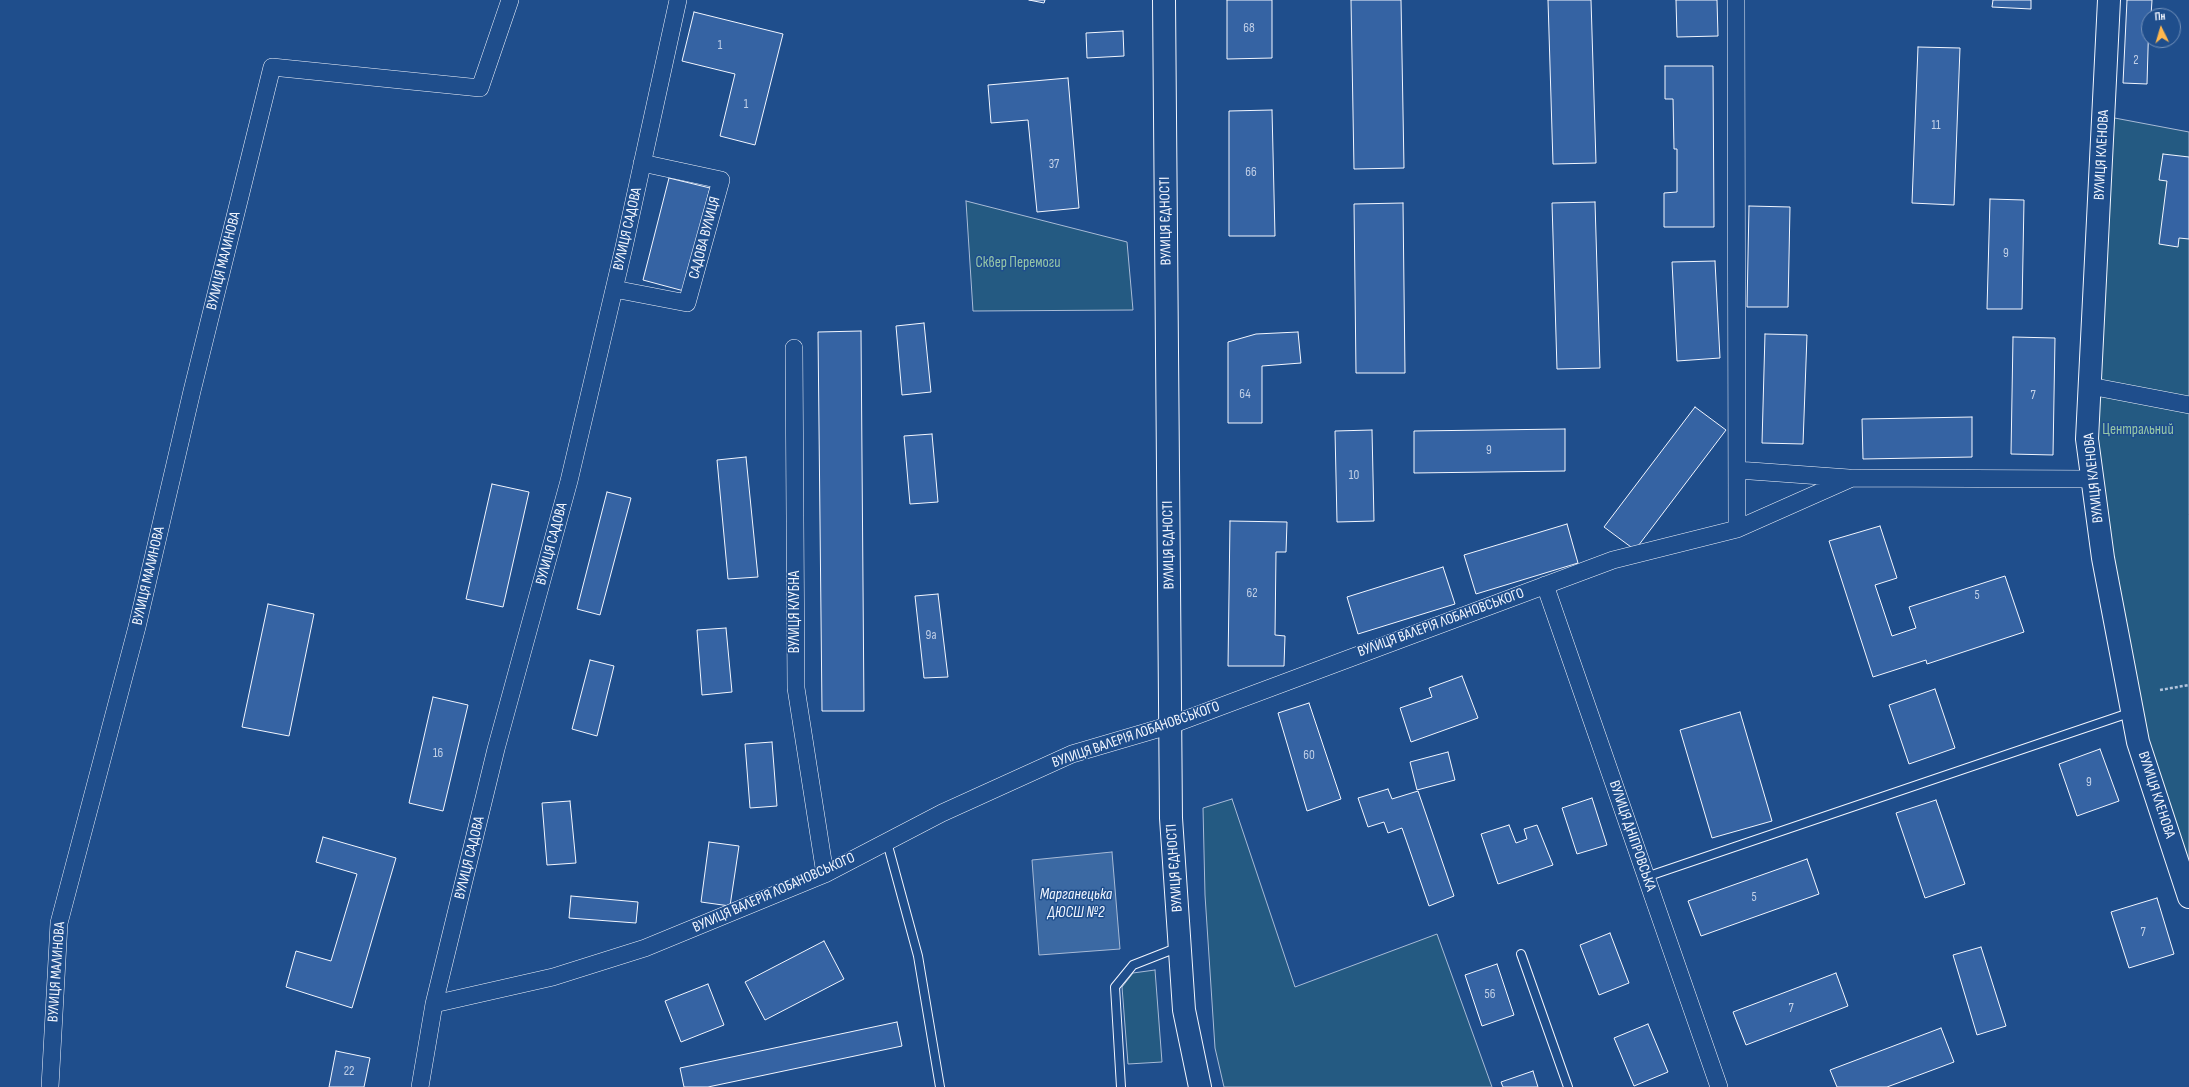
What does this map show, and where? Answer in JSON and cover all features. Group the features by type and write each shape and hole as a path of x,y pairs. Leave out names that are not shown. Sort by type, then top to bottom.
{"street":[{"name":"ВУЛИЦЯ МАЛИНОВА","path":"50,1087 59,923 137,626 192,391 272,67 480,88 510,0"},
{"name":"ВУЛИЦЯ САДОВА","path":"420,1087 434,1004 496,749 570,480 614,290 678,0"},
{"name":"ВУЛИЦЯ ЄДНОСТІ","path":"1164,0 1171,818 1184,1010 1200,1087"},
{"path":"1736,0 1737,530"},
{"name":"ВУЛИЦЯ КЛЕНОВА","path":"2109,0 2087,439 2103,558 2138,742 2189,897"},
{"name":"САДОВА ВУЛИЦЯ","path":"614,290 687,303 721,180 642,163"},
{"name":"ВУЛИЦЯ КЛУБНА","path":"794,348 796,688 825,874"},
{"path":"2090,386 2189,405"},
{"path":"1737,470 1852,478 2092,479"},
{"name":"ВУЛИЦЯ ВАЛЕРІЯ ЛОБАНОВСЬКОГО","path":"434,1004 553,977 645,948 825,874 942,813 1072,754 1171,725 1612,560 1737,530 1852,478"},
{"name":"ВУЛИЦЯ ДНІПРОВСЬКА","path":"1545,585 1719,1087"}],"lane":[{"path":"1646,877 2133,712"},
{"path":"887,842 918,956 940,1087"},
{"path":"1121,1087 1114,987 1133,965 1180,947"},
{"path":"1521,954 1568,1087"}],"path":[{"path":"2160,690 2189,685"}],"green space":[{"name":"Центральний","path":"2104,116 2189,132 2189,897 2138,742 2087,439"},
{"name":"Сквер Перемоги","path":"966,201 1127,242 1133,310 973,311"},
{"path":"1232,799 1295,987 1437,934 1492,1087 1224,1087 1215,1048 1205,895 1203,808"},
{"path":"1155,970 1162,1062 1128,1064 1122,987 1133,973"}],"water":[{"name":"Марганецька ДЮСШ №2","path":"1112,852 1120,949 1039,955 1032,860"}],"building":[{"path":"1029,0 1045,0 1044,3"},
{"path":"1227,0 1272,0 1272,58 1227,59"},
{"path":"1351,0 1401,0 1404,168 1354,169"},
{"path":"1548,0 1591,0 1596,163 1553,164"},
{"path":"1676,0 1717,0 1718,36 1677,37"},
{"path":"1993,0 2031,0 2031,9 1992,7"},
{"path":"2127,0 2152,0 2152,8 2141,8 2141,48 2148,48 2147,84 2123,83"},
{"path":"694,12 783,34 755,145 720,136 735,74 682,61"},
{"path":"1123,31 1124,56 1087,58 1086,33"},
{"path":"1918,47 1960,48 1954,205 1912,203"},
{"path":"1665,66 1713,66 1714,227 1664,227 1664,193 1677,192 1677,149 1674,149 1673,99 1665,99"},
{"path":"1068,78 1079,208 1037,212 1028,120 991,123 988,85"},
{"path":"1272,110 1275,236 1229,236 1229,111"},
{"path":"2163,154 2189,157 2189,239 2179,238 2178,247 2159,244 2167,181 2159,180"},
{"path":"669,178 710,188 684,291 643,280"},
{"path":"1990,199 2024,200 2022,309 1987,309"},
{"path":"1595,202 1600,368 1557,369 1552,203"},
{"path":"1403,203 1405,373 1356,373 1354,204"},
{"path":"1749,206 1790,207 1788,307 1747,307"},
{"path":"1715,261 1720,358 1677,361 1672,262"},
{"path":"924,323 931,392 902,395 896,326"},
{"path":"861,331 864,711 822,711 818,332"},
{"path":"1298,332 1301,363 1262,366 1262,423 1228,423 1228,342 1256,334"},
{"path":"1765,334 1807,335 1803,444 1762,443"},
{"path":"2013,337 2055,338 2053,455 2011,454"},
{"path":"1695,407 1726,430 1635,550 1604,527"},
{"path":"1972,417 1972,457 1863,459 1862,419"},
{"path":"1565,429 1565,471 1414,473 1414,431"},
{"path":"1372,430 1374,521 1337,522 1335,431"},
{"path":"932,434 938,502 910,504 904,436"},
{"path":"746,457 758,577 728,579 717,460"},
{"path":"492,484 529,492 503,607 466,599"},
{"path":"607,492 631,498 600,615 577,609"},
{"path":"1230,521 1287,522 1286,552 1276,552 1275,635 1285,636 1284,666 1228,666"},
{"path":"1567,524 1578,563 1476,594 1464,555"},
{"path":"1880,526 1897,578 1875,585 1892,636 1916,628 1909,607 2005,576 2024,632 1927,664 1926,660 1873,677 1829,541"},
{"path":"1443,567 1455,604 1358,634 1347,597"},
{"path":"938,594 948,677 924,678 915,596"},
{"path":"268,604 314,614 289,736 242,727"},
{"path":"726,628 732,692 702,695 697,630"},
{"path":"590,660 614,666 597,736 572,729"},
{"path":"1462,676 1478,718 1411,742 1400,708 1432,697 1429,688"},
{"path":"1935,689 1955,748 1909,764 1889,705"},
{"path":"433,697 468,705 443,811 409,803"},
{"path":"1309,703 1341,799 1307,811 1278,713"},
{"path":"1740,712 1772,821 1712,838 1680,730"},
{"path":"772,742 777,806 750,808 745,744"},
{"path":"2100,749 2119,801 2077,816 2059,764"},
{"path":"1448,752 1455,780 1417,790 1410,762"},
{"path":"1388,789 1392,799 1418,791 1454,896 1429,906 1402,828 1388,833 1384,822 1368,827 1358,798"},
{"path":"1592,798 1607,845 1577,854 1562,808"},
{"path":"1936,800 1965,884 1925,898 1896,813"},
{"path":"570,801 576,863 547,865 542,803"},
{"path":"1509,825 1516,843 1527,839 1524,829 1537,825 1553,865 1498,884 1481,834"},
{"path":"323,837 396,858 352,1008 286,987 296,951 331,961 357,874 316,862"},
{"path":"709,842 739,846 730,906 701,902"},
{"path":"1807,859 1819,894 1701,936 1688,901"},
{"path":"571,896 638,902 636,923 569,918"},
{"path":"2157,898 2174,954 2129,968 2111,912"},
{"path":"1610,933 1629,983 1599,995 1580,945"},
{"path":"824,941 844,979 765,1020 745,982"},
{"path":"1981,947 2006,1026 1977,1035 1953,955"},
{"path":"1497,964 1514,1015 1482,1026 1465,975"},
{"path":"1836,973 1848,1006 1746,1045 1733,1012"},
{"path":"708,984 724,1025 681,1042 665,1001"},
{"path":"897,1022 902,1046 708,1087 684,1087 680,1068"},
{"path":"1648,1024 1668,1072 1634,1086 1614,1038"},
{"path":"1941,1028 1954,1062 1887,1087 1837,1087 1830,1070"},
{"path":"336,1051 370,1058 364,1087 329,1087"},
{"path":"1533,1071 1538,1087 1503,1087 1501,1082"}]}
